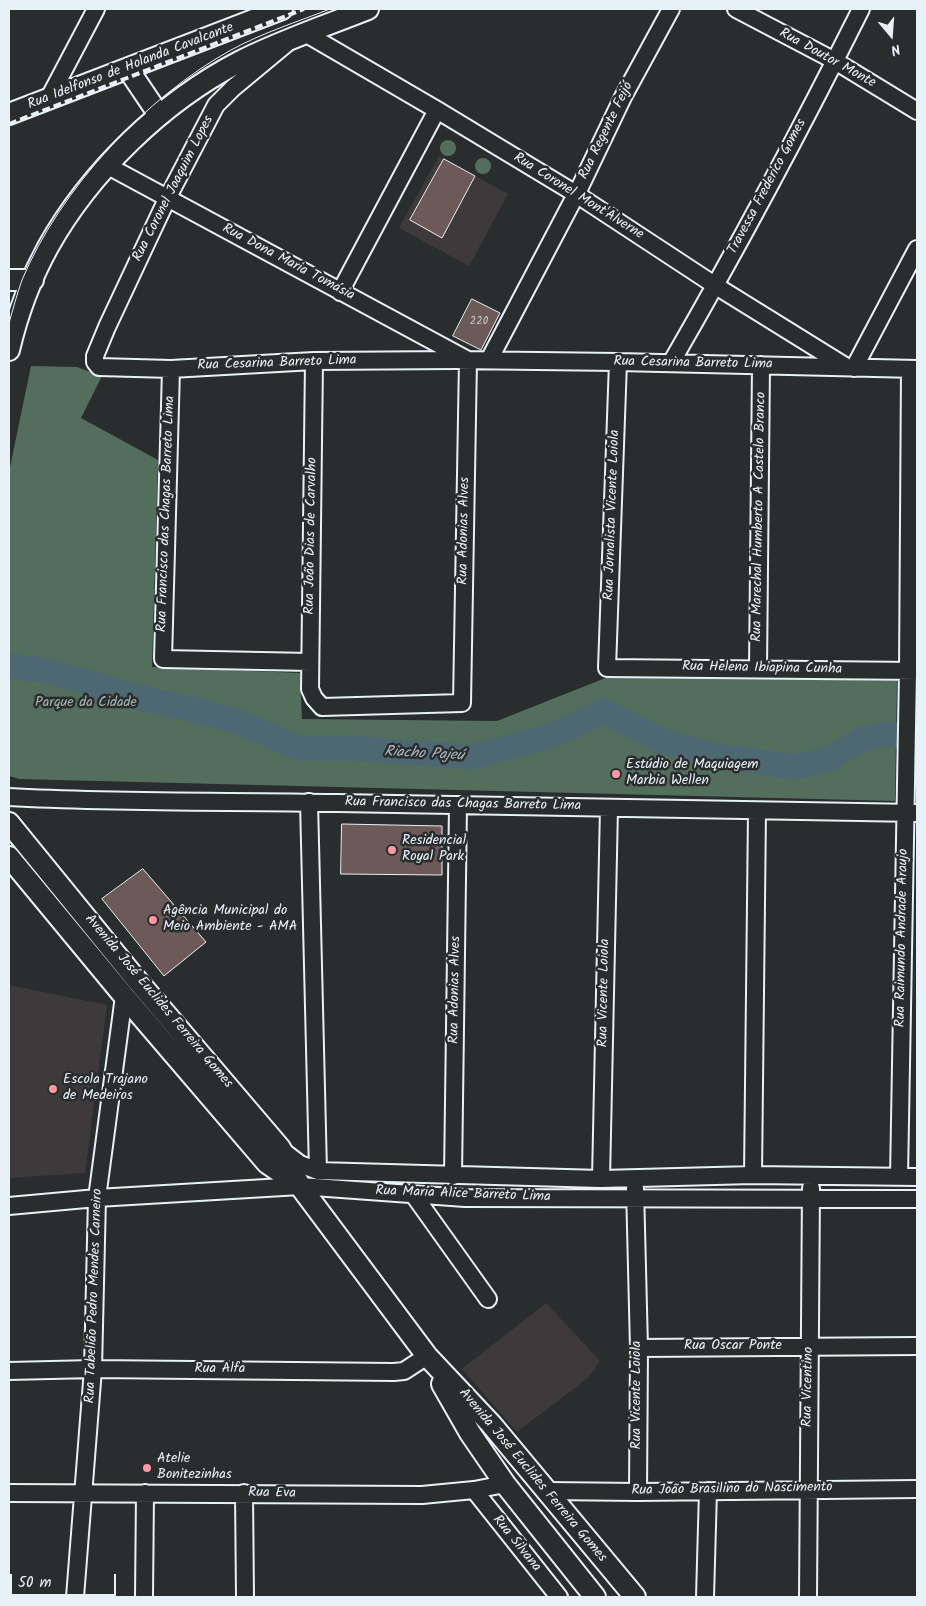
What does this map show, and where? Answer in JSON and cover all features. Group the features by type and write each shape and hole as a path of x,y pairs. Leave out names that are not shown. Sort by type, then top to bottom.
{"main road":[{"path":"9,350 20,310 47,249 58,231 86,191 159,115 220,73 240,62 368,9"},
{"name":"Rua Idelfonso de Holanda Cavalcante","path":"10,112 128,68 272,10"},
{"path":"128,68 159,115"},
{"path":"9,280 33,280"},
{"name":"Avenida José Euclides Ferreira Gomes","path":"9,823 136,978 280,1148 300,1186 427,1356 491,1424 635,1597"},
{"name":"Avenida José Euclides Ferreira Gomes","path":"9,857 124,996 268,1163 300,1186"},
{"name":"Avenida José Euclides Ferreira Gomes","path":"427,1356 470,1433 505,1484 595,1597"}],"street":[{"path":"49,98 96,9"},
{"name":"Rua Regente Feijó","path":"489,360 576,194 623,97 671,9"},
{"name":"Rua Doutor Monte","path":"736,9 834,61 917,111"},
{"name":"Travessa Frederico Gomes","path":"671,363 716,286 861,9"},
{"name":"Rua Coronel Mont'Alverne","path":"299,36 437,110 576,194 716,286 851,368"},
{"name":"Rua Coronel Joaquim Lopes","path":"99,367 95,362 95,356 107,327 167,199 216,106 233,88 299,36"},
{"path":"340,292 437,110"},
{"name":"Rua Dona Maria Tomásia","path":"108,166 462,360"},
{"path":"851,368 917,249"},
{"name":"Rua Adonias Alves","path":"322,707 462,703 462,360"},
{"name":"Rua Cesarina Barreto Lima","path":"99,367 171,368 314,361 489,360 914,369"},
{"name":"Rua João Dias de Carvalho","path":"314,361 310,689 314,698 322,707"},
{"name":"Rua Jornalista Vicente Loiola","path":"607,668 618,362"},
{"name":"Rua Marechal Humberto A Castelo Branco","path":"758,668 762,365"},
{"name":"Rua Francisco das Chagas Barreto Lima","path":"171,368 163,659 310,662"},
{"name":"Rua Raimundo Andrade Araujo","path":"899,1177 911,812 906,749 913,670 914,369"},
{"name":"Rua Helena Ibiapina Cunha","path":"607,668 913,670"},
{"name":"Rua Francisco das Chagas Barreto Lima","path":"9,797 79,801 309,802 757,811 911,812"},
{"path":"300,1186 312,1174 318,1172 309,802"},
{"name":"Rua Adonias Alves","path":"453,1176 458,805"},
{"name":"Rua Vicente Loiola","path":"601,1179 609,808"},
{"path":"753,1175 757,811"},
{"name":"Rua Tabelião Pedro Mendes Carneiro","path":"75,1597 93,1369 97,1198 124,996"},
{"name":"Rua Maria Alice Barreto Lima","path":"280,1148 300,1164 318,1172 601,1179 753,1175 917,1177"},
{"name":"Rua Vicentino","path":"808,1597 811,1176"},
{"name":"Rua Vicente Loiola","path":"635,1178 639,1348 638,1492"},
{"name":"Rua Maria Alice Barreto Lima","path":"9,1206 97,1198 300,1186 464,1198 917,1199"},
{"path":"413,1194 488,1299"},
{"name":"Rua Oscar Ponte","path":"639,1348 917,1346"},
{"name":"Rua Alfa","path":"9,1371 93,1369 394,1372 404,1371 427,1356"},
{"name":"Rua Eva","path":"9,1493 422,1495 474,1490 505,1484"},
{"name":"Rua João Brasilino do Nascimento","path":"547,1491 917,1489"},
{"name":"Rua Silvana","path":"474,1490 559,1597"},
{"path":"705,1597 708,1491"},
{"path":"144,1597 145,1493"},
{"path":"244,1493 245,1597"}],"shaded area":[{"path":"439,156 508,194 469,266 399,228"},
{"name":"Escola Trajano de Medeiros","path":"9,985 107,1005 85,1173 9,1178"},
{"path":"546,1303 600,1361 588,1378 517,1432 462,1369"}],"green space":[{"path":"445,140 451,140 456,145 454,154 445,156 440,151 440,145"},
{"path":"480,158 486,158 491,163 489,172 480,174 475,169 475,163"},
{"name":"Parque da Cidade","path":"31,366 77,367 102,376 81,418 158,460 152,667 300,673 302,719 497,721 613,675 897,681 895,801 19,779 9,776 9,472"}],"building":[{"path":"444,159 475,176 442,238 410,220"},
{"path":"472,299 500,313 481,350 453,336"},
{"name":"Residencial Royal Park","path":"342,824 442,826 442,875 341,874"},
{"name":"Agência Municipal do Meio Ambiente - AMA","path":"143,869 206,942 164,976 102,899"}],"waterway":[{"name":"Riacho Pajeú","path":"9,666 49,671 144,699 201,711 242,723 298,748 348,748 472,757 554,735 604,711 663,741 722,757 795,767 829,759 864,738 891,734 917,739"}],"tram line":[{"path":"9,323 22,280 38,246 59,212 82,180 109,148 138,119 168,93 199,70 231,50 267,33 330,9"}],"railway":[{"path":"9,124 304,9"}],"place":[{"name":"Estúdio de Maquiagem Marbia Wellen","path":"616,774"},
{"name":"Residencial Royal Park","path":"392,850"},
{"name":"Agência Municipal do Meio Ambiente - AMA","path":"153,920"},
{"name":"Escola Trajano de Medeiros","path":"53,1089"},
{"name":"Atelie Bonitezinhas","path":"147,1468"}]}
